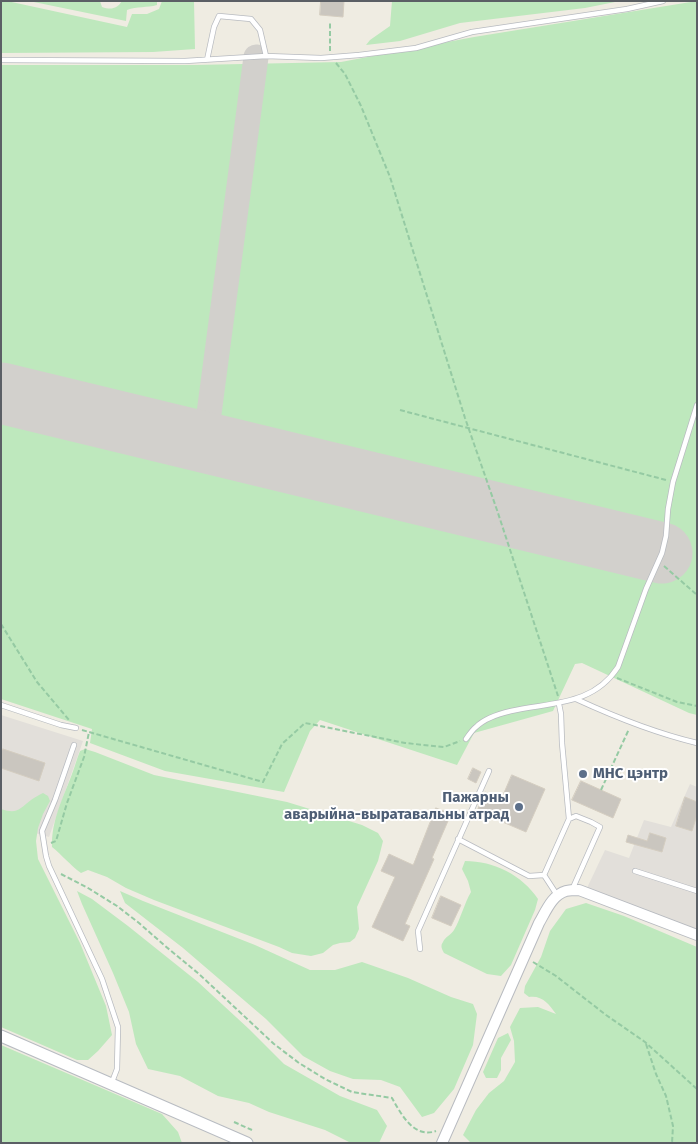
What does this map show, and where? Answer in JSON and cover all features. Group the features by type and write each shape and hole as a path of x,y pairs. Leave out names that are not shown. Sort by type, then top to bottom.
{"main road":[{"path":"1,1036 247,1143"}],"street":[{"path":"442,1143 539,923 557,895 566,891 579,890 697,935"}],"lane":[{"path":"1,60 89,62 185,61 266,56 321,58 359,55 416,48 472,32 627,9 663,1"},
{"path":"207,60 214,27 219,16 252,19 260,30 266,56"},
{"path":"466,740 475,728 487,719 502,713 559,704 576,699 596,690 612,676 618,667 646,589 662,553 673,482 682,448 697,405"},
{"path":"576,699 612,715 697,743"},
{"path":"544,875 569,819 559,704"},
{"path":"1,705 61,725 76,728"},
{"path":"74,745 42,830 49,866 102,979 118,1027 117,1069 111,1084"},
{"path":"420,948 418,931 489,771"},
{"path":"569,819 576,816 600,827 572,890"},
{"path":"458,839 529,876 544,875"},
{"path":"635,871 697,891"},
{"path":"544,875 557,895"}],"path":[{"path":"330,21 330,57 345,74 361,106 390,177 468,428 557,692 559,704"},
{"path":"400,410 673,482"},
{"path":"659,561 697,595"},
{"path":"1,624 37,682 76,728 263,782 282,744 305,723 405,743 444,747 466,740"},
{"path":"612,676 677,702 697,706"},
{"path":"601,790 632,722"},
{"path":"44,846 56,841 67,803 84,757 89,732"},
{"path":"49,866 117,906 139,923 199,974 274,1044 325,1080 352,1092 392,1098 403,1118 418,1130 429,1133 440,1129 452,1119"},
{"path":"524,956 556,976 606,1015 645,1042 697,1089"},
{"path":"645,1042 666,1096 673,1126 672,1143"},
{"path":"234,1122 252,1130"}],"shaded area":[{"path":"1,715 83,741 49,837 1,823"},
{"path":"690,784 697,787 697,930 587,888 605,850 629,858 644,820 671,827"}],"green space":[{"path":"1,1 127,27 132,14 147,14 159,9 162,1 194,1 195,49 153,52 1,53"},
{"path":"29,1 100,1 102,7 108,8 116,7 122,1 157,1 157,5 127,10 126,21"},
{"path":"392,1 620,1 585,8 460,23 400,41 366,45 390,26"},
{"path":"697,1 697,715 582,663 575,664 553,711 474,733 457,765 320,720 310,731 284,792 165,771 90,743 92,729 1,699 1,65 194,65 341,62 474,37"},
{"path":"85,749 154,775 287,802 362,825 378,833 383,841 378,861 357,907 359,929 355,938 350,942 333,945 323,953 311,956 292,953 154,900 126,888 107,877 88,870 81,873 52,847 52,837 58,810 80,751"},
{"path":"43,793 48,796 50,801 38,828 36,841 38,859 80,943 106,1006 112,1035 88,1060 77,1060 1,1027 1,809 7,811 18,810"},
{"path":"465,861 497,867 516,876 538,899 511,965 501,976 487,974 444,953 441,946 459,921 471,892 462,869"},
{"path":"77,891 92,899 128,926 198,982 284,1064 340,1096 377,1110 387,1126 379,1143 351,1143 325,1130 269,1112 249,1103 218,1096 180,1076 148,1069 136,1044 129,1012"},
{"path":"120,891 255,945 310,970 335,970 362,962 473,1004 477,1014 473,1045 454,1089 434,1113 422,1117 400,1087 381,1080 353,1079 330,1071 303,1056 266,1019 183,948 125,903"},
{"path":"586,903 624,916 697,947 697,1143 471,1143 463,1135 476,1110 489,1093 504,1081 515,1062 514,1041 510,1027 520,1008 538,1007 556,1014 545,1001 538,997 529,997 524,993 525,986 541,957 550,931 566,909"},
{"path":"508,1033 511,1040 501,1058 501,1070 497,1078 486,1078 483,1072 498,1038"},
{"path":"1,1045 162,1114 178,1132 182,1143 1,1143"}],"building":[{"path":"321,1 344,1 343,17 320,15"},
{"path":"3,749 45,763 39,781 1,768 1,752"},
{"path":"473,768 481,772 476,783 468,779"},
{"path":"512,775 545,789 526,832 477,811 485,792 501,799"},
{"path":"581,781 621,799 613,818 572,800"},
{"path":"685,797 697,802 697,815 692,831 676,826"},
{"path":"436,808 451,814 432,858 434,859 405,924 410,926 403,941 372,927 395,877 381,871 389,854 413,865"},
{"path":"650,833 666,838 662,852 626,842 628,835 647,841"},
{"path":"441,896 461,905 451,926 432,918"}],"taxiway":[{"path":"195,440 208,421 256,57"}],"runway":[{"path":"1,393 662,553"}],"place":[{"name":"МНС цэнтр","path":"583,774"},
{"name":"Пажарны аварыйна-выратавальны атрад","path":"519,807"}]}
